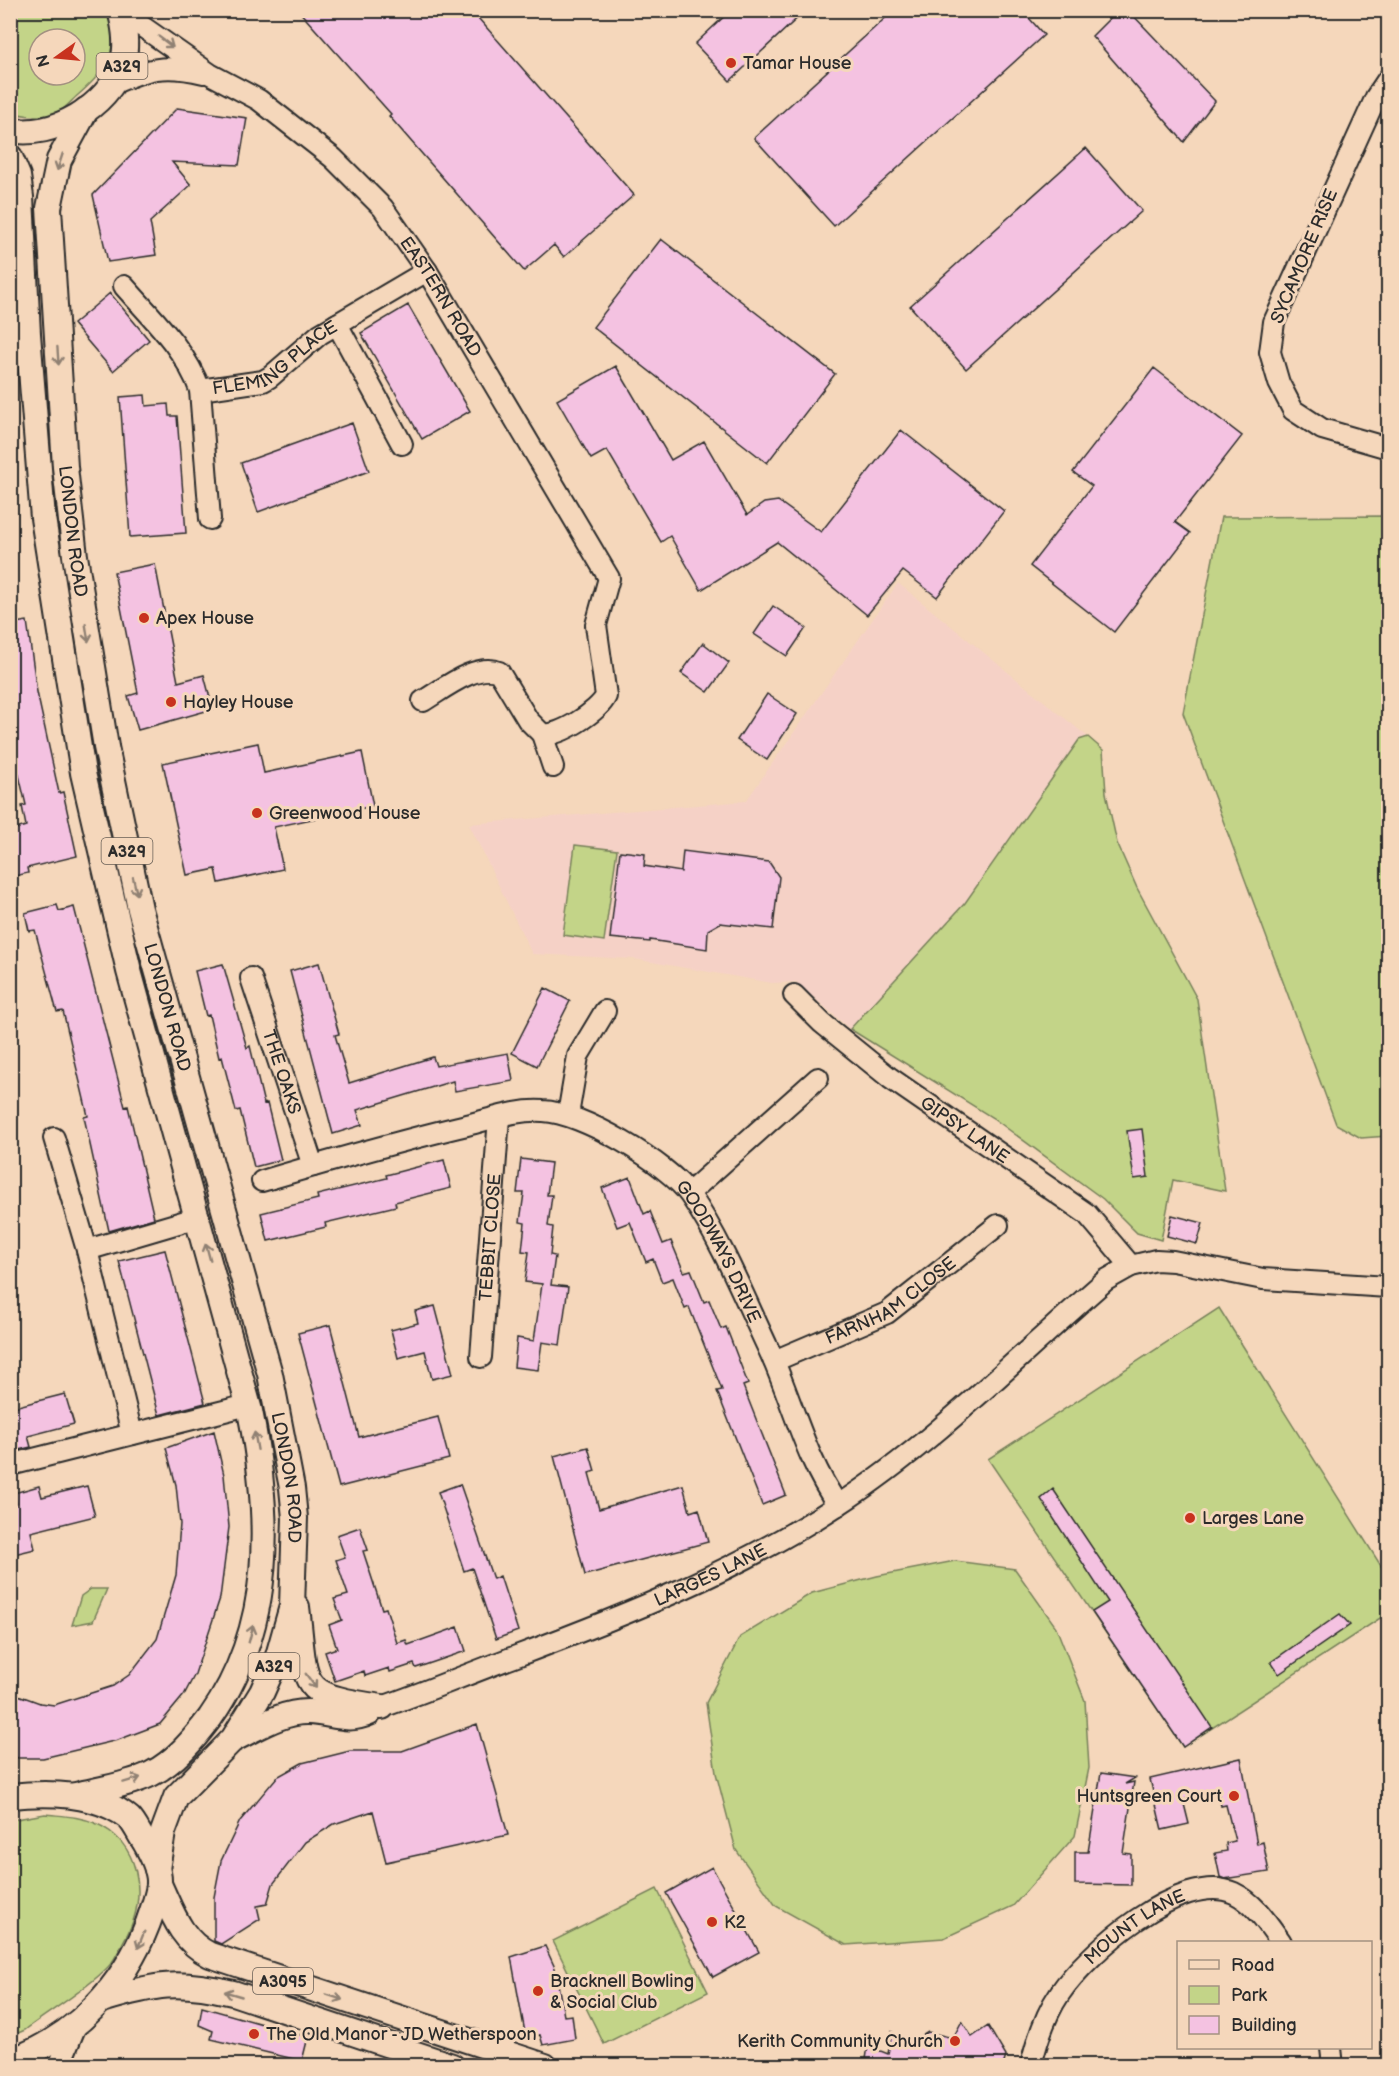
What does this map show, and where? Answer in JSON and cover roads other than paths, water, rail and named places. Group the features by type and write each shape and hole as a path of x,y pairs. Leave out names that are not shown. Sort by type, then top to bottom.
{"main road":[{"name":"A329","path":"10,130 29,132 55,127 86,110 110,85 122,66 124,51 126,32 120,10"},
{"name":"LONDON ROAD","path":"86,110 59,160 49,208 64,456 75,556 108,755 140,909 270,1374 292,1488 294,1584 292,1606 278,1656 262,1692 233,1739 176,1797 163,1832 158,1877"},
{"name":"LONDON ROAD","path":"10,157 18,176 21,197 28,334 44,518 81,762 129,971 199,1217 250,1411 261,1468 266,1541 256,1616 246,1652 233,1682 204,1725 177,1755 151,1774 76,1795"},
{"path":"294,1584 302,1667 309,1682 333,1699 382,1707"},
{"path":"233,1739 281,1717 299,1713 353,1719 382,1707"},
{"name":"A329","path":"10,2061 49,2043 102,2000 136,1951 150,1917 158,1877 148,1848 130,1819 112,1807 76,1795 17,1792"},
{"name":"A3095","path":"158,1877 179,1926 200,1950 246,1968 545,2066"},
{"name":"A3095","path":"102,2000 160,1984 199,1985 372,2038 452,2066"}],"street":[{"name":"EASTERN ROAD","path":"120,10 210,74 259,100 333,158 383,208 427,271 609,578 596,625 606,696 599,706 578,722 548,736 542,734"},
{"name":"EASTERN ROAD","path":"110,85 150,68 188,69 210,74"},
{"name":"SYCAMORE RISE","path":"1389,79 1372,105 1274,322 1270,352 1279,383 1293,410 1322,429 1389,448"},
{"name":"FLEMING PLACE","path":"210,519 200,390 262,381 270,377 311,340 427,271"},
{"path":"124,286 167,335 194,374 200,390"},
{"path":"337,324 402,444"},
{"path":"423,701 473,674 484,670 495,670 512,691 535,731 542,734 553,767"},
{"name":"THE OAKS","path":"251,978 313,1166"},
{"name":"GIPSY LANE","path":"794,995 822,1023 890,1078 1087,1214 1131,1266"},
{"path":"568,1115 579,1056 605,1011"},
{"path":"688,1193 818,1078"},
{"name":"GOODWAYS DRIVE","path":"499,1117 543,1110 568,1115 634,1147 688,1193 728,1263 774,1361 818,1469 838,1505"},
{"path":"262,1181 408,1138 499,1117"},
{"name":"TEBBIT CLOSE","path":"481,1357 499,1117"},
{"path":"54,1138 87,1250 132,1434"},
{"path":"87,1250 199,1217"},
{"name":"FARNHAM CLOSE","path":"774,1361 887,1313 998,1225"},
{"name":"LARGES LANE","path":"382,1707 587,1629 677,1592 750,1557 838,1505 940,1428 1097,1288 1131,1266 1156,1260 1173,1261 1263,1279 1389,1287"},
{"path":"10,1465 236,1408"},
{"name":"MOUNT LANE","path":"1031,2066 1047,2014 1077,1970 1113,1938 1184,1893 1216,1889 1233,1893 1260,1913 1280,1941"},
{"path":"59,2066 78,2020"},
{"path":"1331,2049 1333,2066"}],"place":[{"name":"Tamar House","path":"731,63"},
{"name":"Apex House","path":"144,618"},
{"name":"Hayley House","path":"171,702"},
{"name":"Greenwood House","path":"257,813"},
{"name":"Larges Lane","path":"1190,1518"},
{"name":"Huntsgreen Court","path":"1234,1796"},
{"name":"K2","path":"712,1922"},
{"name":"Bracknell Bowling & Social Club","path":"538,1991"},
{"name":"The Old Manor - JD Wetherspoon","path":"254,2034"},
{"name":"Kerith Community Church","path":"955,2041"}]}
